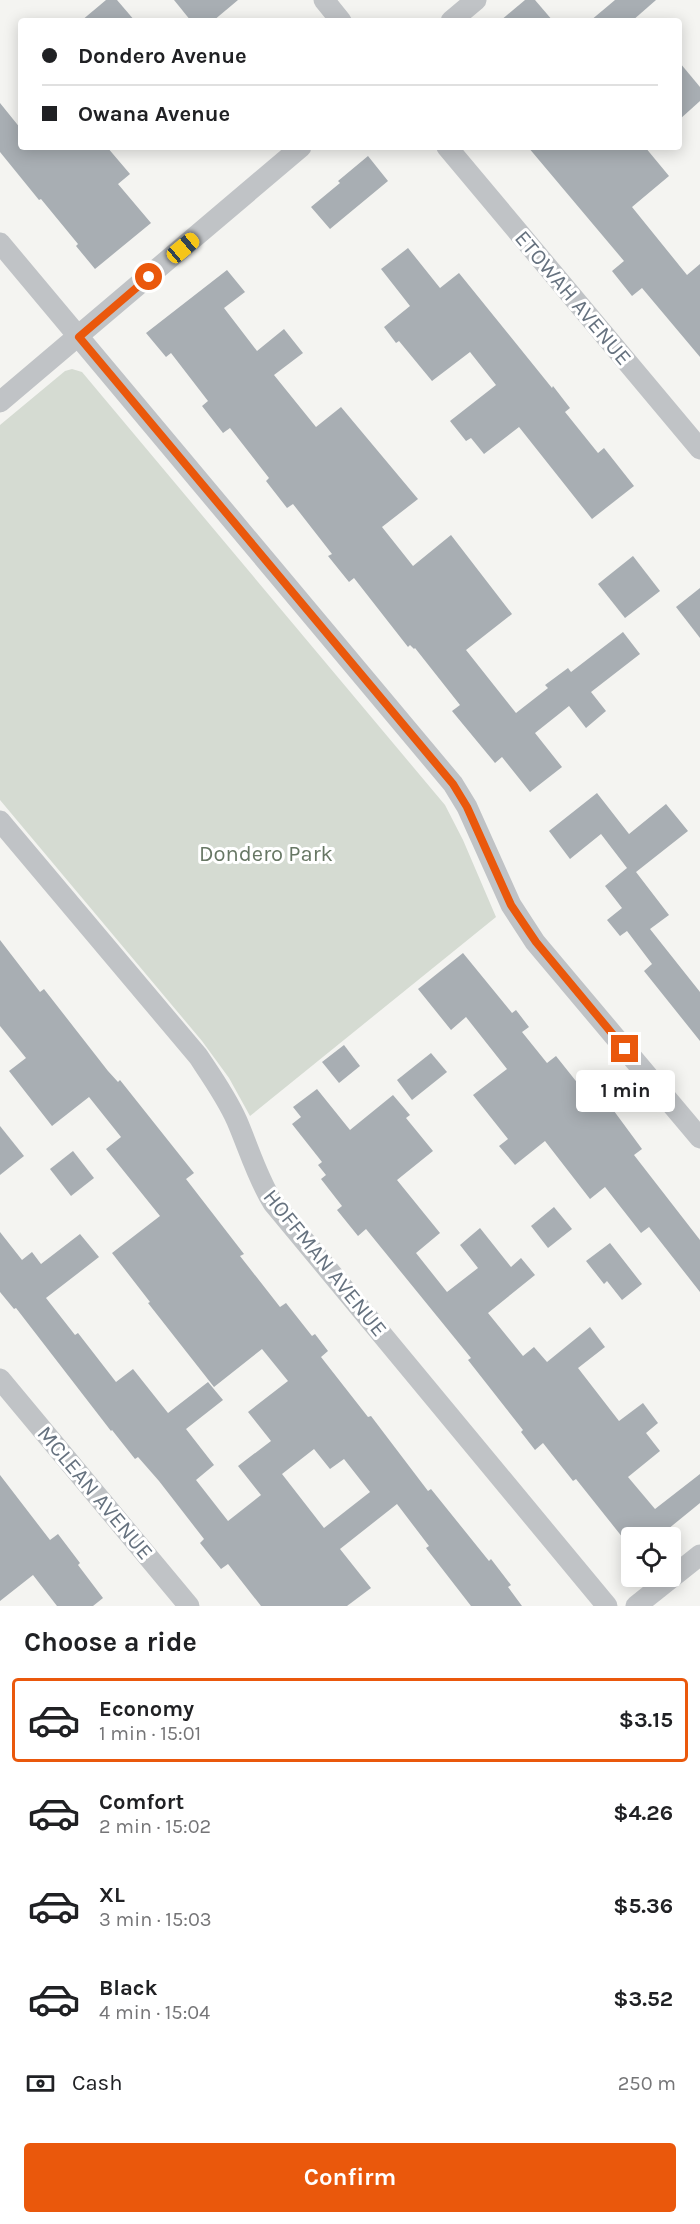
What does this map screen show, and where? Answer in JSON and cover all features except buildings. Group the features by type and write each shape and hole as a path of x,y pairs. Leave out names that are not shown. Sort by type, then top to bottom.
{"street":[{"path":"324,0 339,18"},
{"path":"455,18 476,0"},
{"path":"0,402 297,150"},
{"name":"ETOWAH AVENUE","path":"450,150 700,450"},
{"path":"0,243 453,784 467,807 511,905 536,942 700,1138"},
{"name":"HOFFMAN AVENUE","path":"0,820 198,1056 221,1089 237,1121 259,1180 273,1203 607,1606"},
{"name":"MCLEAN AVENUE","path":"0,1379 189,1606"},
{"path":"636,1606 700,1555"}],"green space":[{"name":"Dondero Park","path":"72,369 82,372 445,805 463,840 496,917 250,1116 229,1078 202,1041 0,800 0,425 65,371"}],"route":[{"path":"149,277 79,337 453,784 467,807 511,905 536,942 625,1049"}]}
